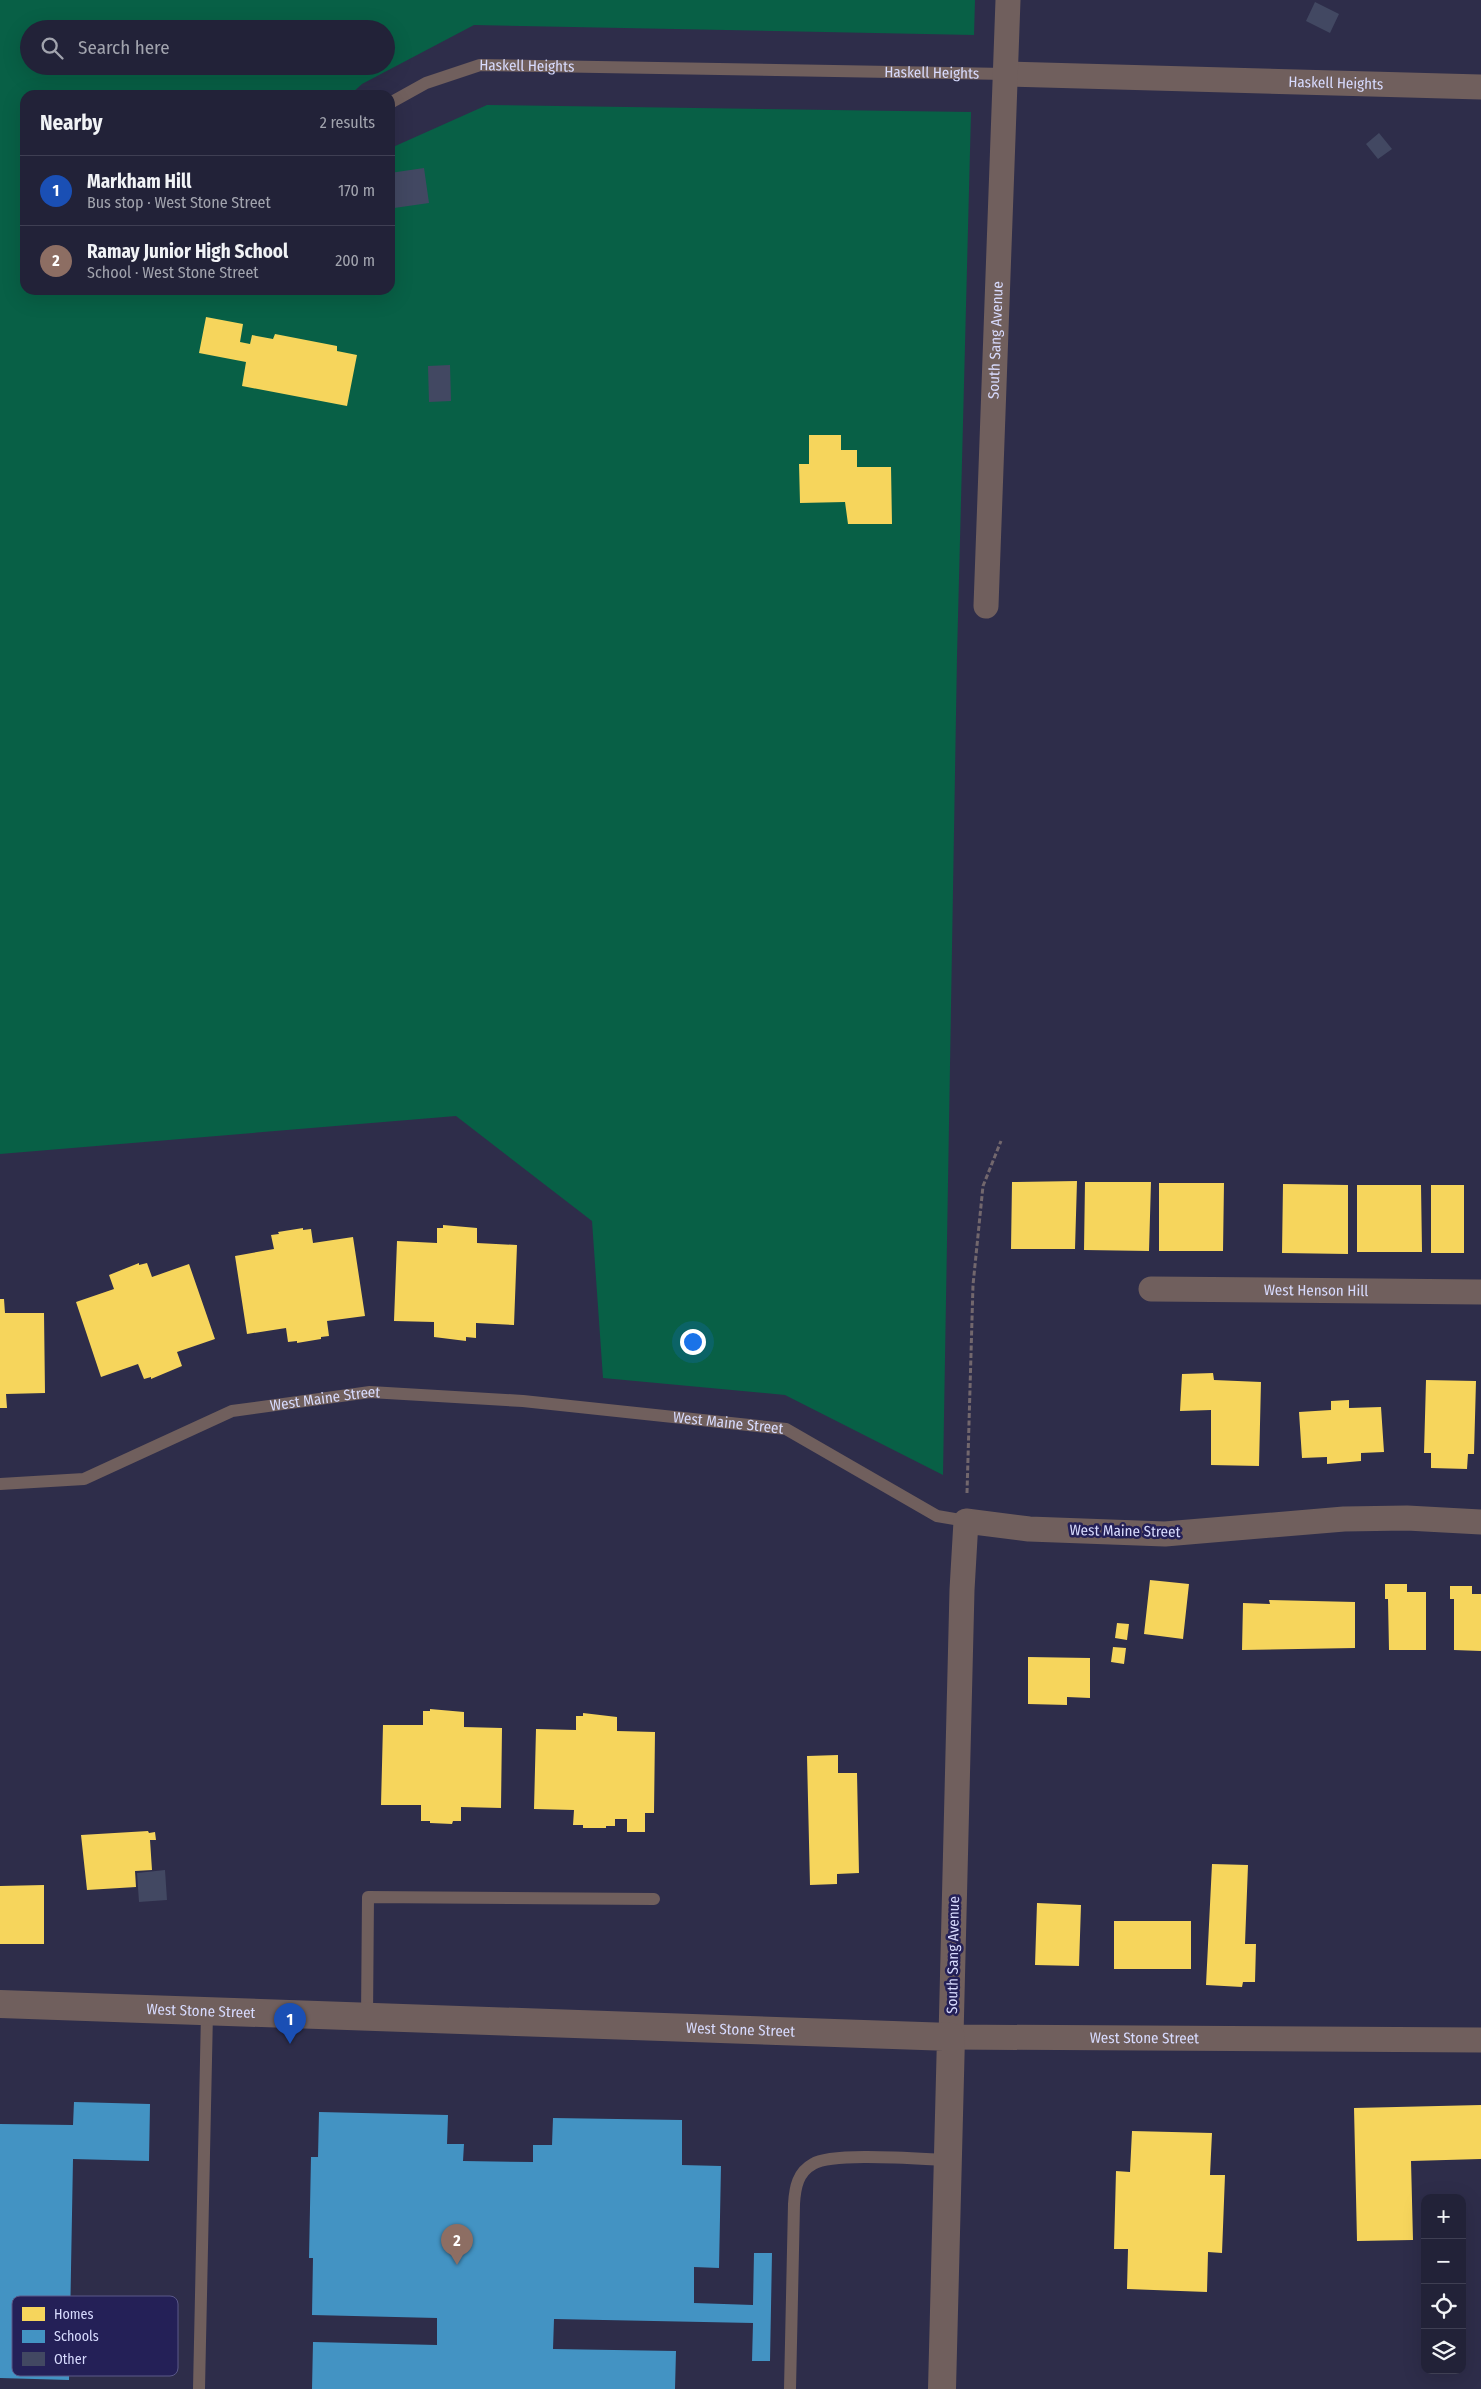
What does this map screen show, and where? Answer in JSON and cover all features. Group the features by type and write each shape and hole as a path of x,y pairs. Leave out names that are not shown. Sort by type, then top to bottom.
{"street":[{"name":"South Sang Avenue","path":"986,606 1007,74 1008,0"},
{"name":"Haskell Heights","path":"1007,74 1481,87"},
{"name":"West Henson Hill","path":"1151,1289 1481,1292"},
{"name":"West Maine Street","path":"966,1521 1029,1529 1165,1534 1344,1519 1407,1518 1481,1522"},
{"name":"South Sang Avenue","path":"942,2389 962,1590 966,1521"},
{"name":"West Stone Street","path":"0,2004 951,2038 1481,2040"}],"lane":[{"name":"Haskell Heights","path":"395,100 426,83 480,65 1007,74"},
{"name":"West Maine Street","path":"0,1484 84,1480 232,1410 370,1392 523,1401 786,1428 937,1516 966,1521"},
{"path":"367,2017 368,1898 654,1899"},
{"path":"199,2389 207,2012"},
{"path":"790,2389 794,2204 800,2175 812,2164 832,2158 947,2160"}],"path":[{"path":"966,1521 973,1285 984,1186 1001,1141"}],"green space":[{"path":"0,0 975,0 974,35 474,25 395,67 395,20 20,20 20,75 379,75 362,84 355,90 20,90 20,295 395,295 395,146 487,105 971,112 957,656 943,1475 785,1395 603,1378 592,1221 456,1116 0,1154"}],"building: Homes":[{"path":"206,317 243,324 240,342 250,344 252,335 273,339 275,334 337,346 337,351 357,355 347,406 242,386 246,362 199,353"},
{"path":"809,435 841,435 841,450 857,450 857,467 891,467 892,524 848,524 845,502 800,503 799,464 809,464"},
{"path":"1077,1181 1075,1249 1011,1249 1012,1182"},
{"path":"1085,1182 1151,1182 1149,1251 1084,1250"},
{"path":"1159,1183 1224,1183 1223,1251 1159,1251"},
{"path":"1283,1184 1348,1185 1348,1254 1282,1253"},
{"path":"1357,1185 1421,1185 1422,1252 1357,1252"},
{"path":"1431,1185 1464,1185 1464,1253 1431,1253"},
{"path":"443,1225 477,1228 477,1243 517,1245 514,1325 476,1323 476,1338 466,1337 466,1341 434,1337 434,1322 394,1321 397,1241 437,1243 437,1228 443,1228"},
{"path":"303,1228 303,1230 311,1229 313,1243 353,1237 365,1316 327,1321 329,1336 297,1343 297,1341 288,1342 286,1328 247,1334 235,1256 274,1249 271,1235"},
{"path":"139,1263 139,1265 147,1263 152,1277 189,1264 215,1339 177,1352 182,1366 151,1379 151,1377 144,1379 138,1364 101,1377 76,1302 114,1289 109,1275"},
{"path":"0,1299 4,1299 5,1313 44,1313 45,1393 6,1394 7,1408 0,1408"},
{"path":"1213,1373 1214,1380 1261,1382 1259,1466 1211,1465 1211,1410 1180,1411 1182,1374"},
{"path":"1426,1380 1476,1381 1474,1454 1468,1454 1467,1469 1431,1468 1431,1453 1424,1453"},
{"path":"1349,1400 1349,1408 1381,1407 1384,1452 1361,1453 1361,1461 1327,1464 1327,1457 1302,1458 1299,1412 1331,1410 1331,1401"},
{"path":"1150,1580 1189,1584 1183,1639 1144,1634"},
{"path":"1385,1584 1407,1584 1407,1592 1426,1592 1426,1650 1389,1650 1388,1599 1385,1599"},
{"path":"1450,1586 1472,1586 1472,1594 1481,1594 1481,1651 1454,1650 1454,1599 1450,1599"},
{"path":"1269,1600 1355,1602 1355,1648 1242,1650 1243,1603 1270,1604"},
{"path":"1117,1623 1129,1624 1127,1640 1115,1638"},
{"path":"1113,1647 1126,1648 1124,1664 1111,1662"},
{"path":"1028,1657 1090,1658 1090,1698 1067,1697 1067,1705 1028,1704"},
{"path":"430,1709 464,1712 464,1727 502,1728 501,1808 461,1807 461,1821 453,1821 452,1824 421,1821 421,1805 381,1805 383,1725 423,1725 423,1711 430,1711"},
{"path":"583,1713 617,1717 617,1731 655,1732 654,1813 645,1813 645,1832 627,1832 627,1819 615,1819 615,1826 606,1826 606,1828 583,1828 583,1825 573,1825 574,1810 534,1809 536,1729 576,1730 576,1716 583,1716"},
{"path":"838,1755 838,1773 857,1773 859,1873 837,1874 837,1884 810,1885 807,1756"},
{"path":"148,1831 149,1833 155,1832 156,1840 150,1840 152,1870 135,1871 136,1887 87,1890 81,1835"},
{"path":"1212,1864 1248,1865 1245,1944 1256,1944 1255,1982 1243,1982 1242,1987 1206,1985"},
{"path":"44,1885 44,1944 0,1944 0,1886"},
{"path":"1037,1903 1081,1905 1079,1966 1035,1965"},
{"path":"1114,1921 1191,1921 1191,1969 1114,1969"},
{"path":"1481,2105 1481,2159 1411,2161 1413,2240 1357,2241 1354,2108"},
{"path":"1132,2131 1212,2133 1210,2175 1225,2175 1222,2253 1208,2252 1207,2292 1127,2289 1128,2249 1114,2249 1116,2171 1130,2172"}],"building: Schools":[{"path":"74,2102 150,2104 149,2161 73,2159 71,2296 12,2296 12,2376 69,2376 69,2380 0,2378 0,2124 73,2125"},
{"path":"319,2112 448,2115 447,2144 464,2144 463,2161 533,2162 533,2145 552,2145 553,2118 682,2120 682,2165 721,2166 719,2268 694,2267 694,2303 753,2305 754,2253 772,2253 770,2361 752,2361 753,2323 554,2319 553,2349 676,2351 675,2389 312,2389 313,2342 437,2345 437,2318 312,2315 313,2258 309,2258 311,2157 318,2157"}],"building: Other":[{"path":"1315,2 1339,14 1330,33 1306,21"},
{"path":"1379,133 1392,149 1378,159 1366,144"},
{"path":"424,168 429,203 395,208 395,172"},
{"path":"450,365 451,401 429,402 428,366"},
{"path":"165,1870 167,1900 139,1902 137,1873"}],"place":[{"name":"Markham Hill","path":"290,2044"},
{"name":"Ramay Junior High School","path":"457,2265"}]}
